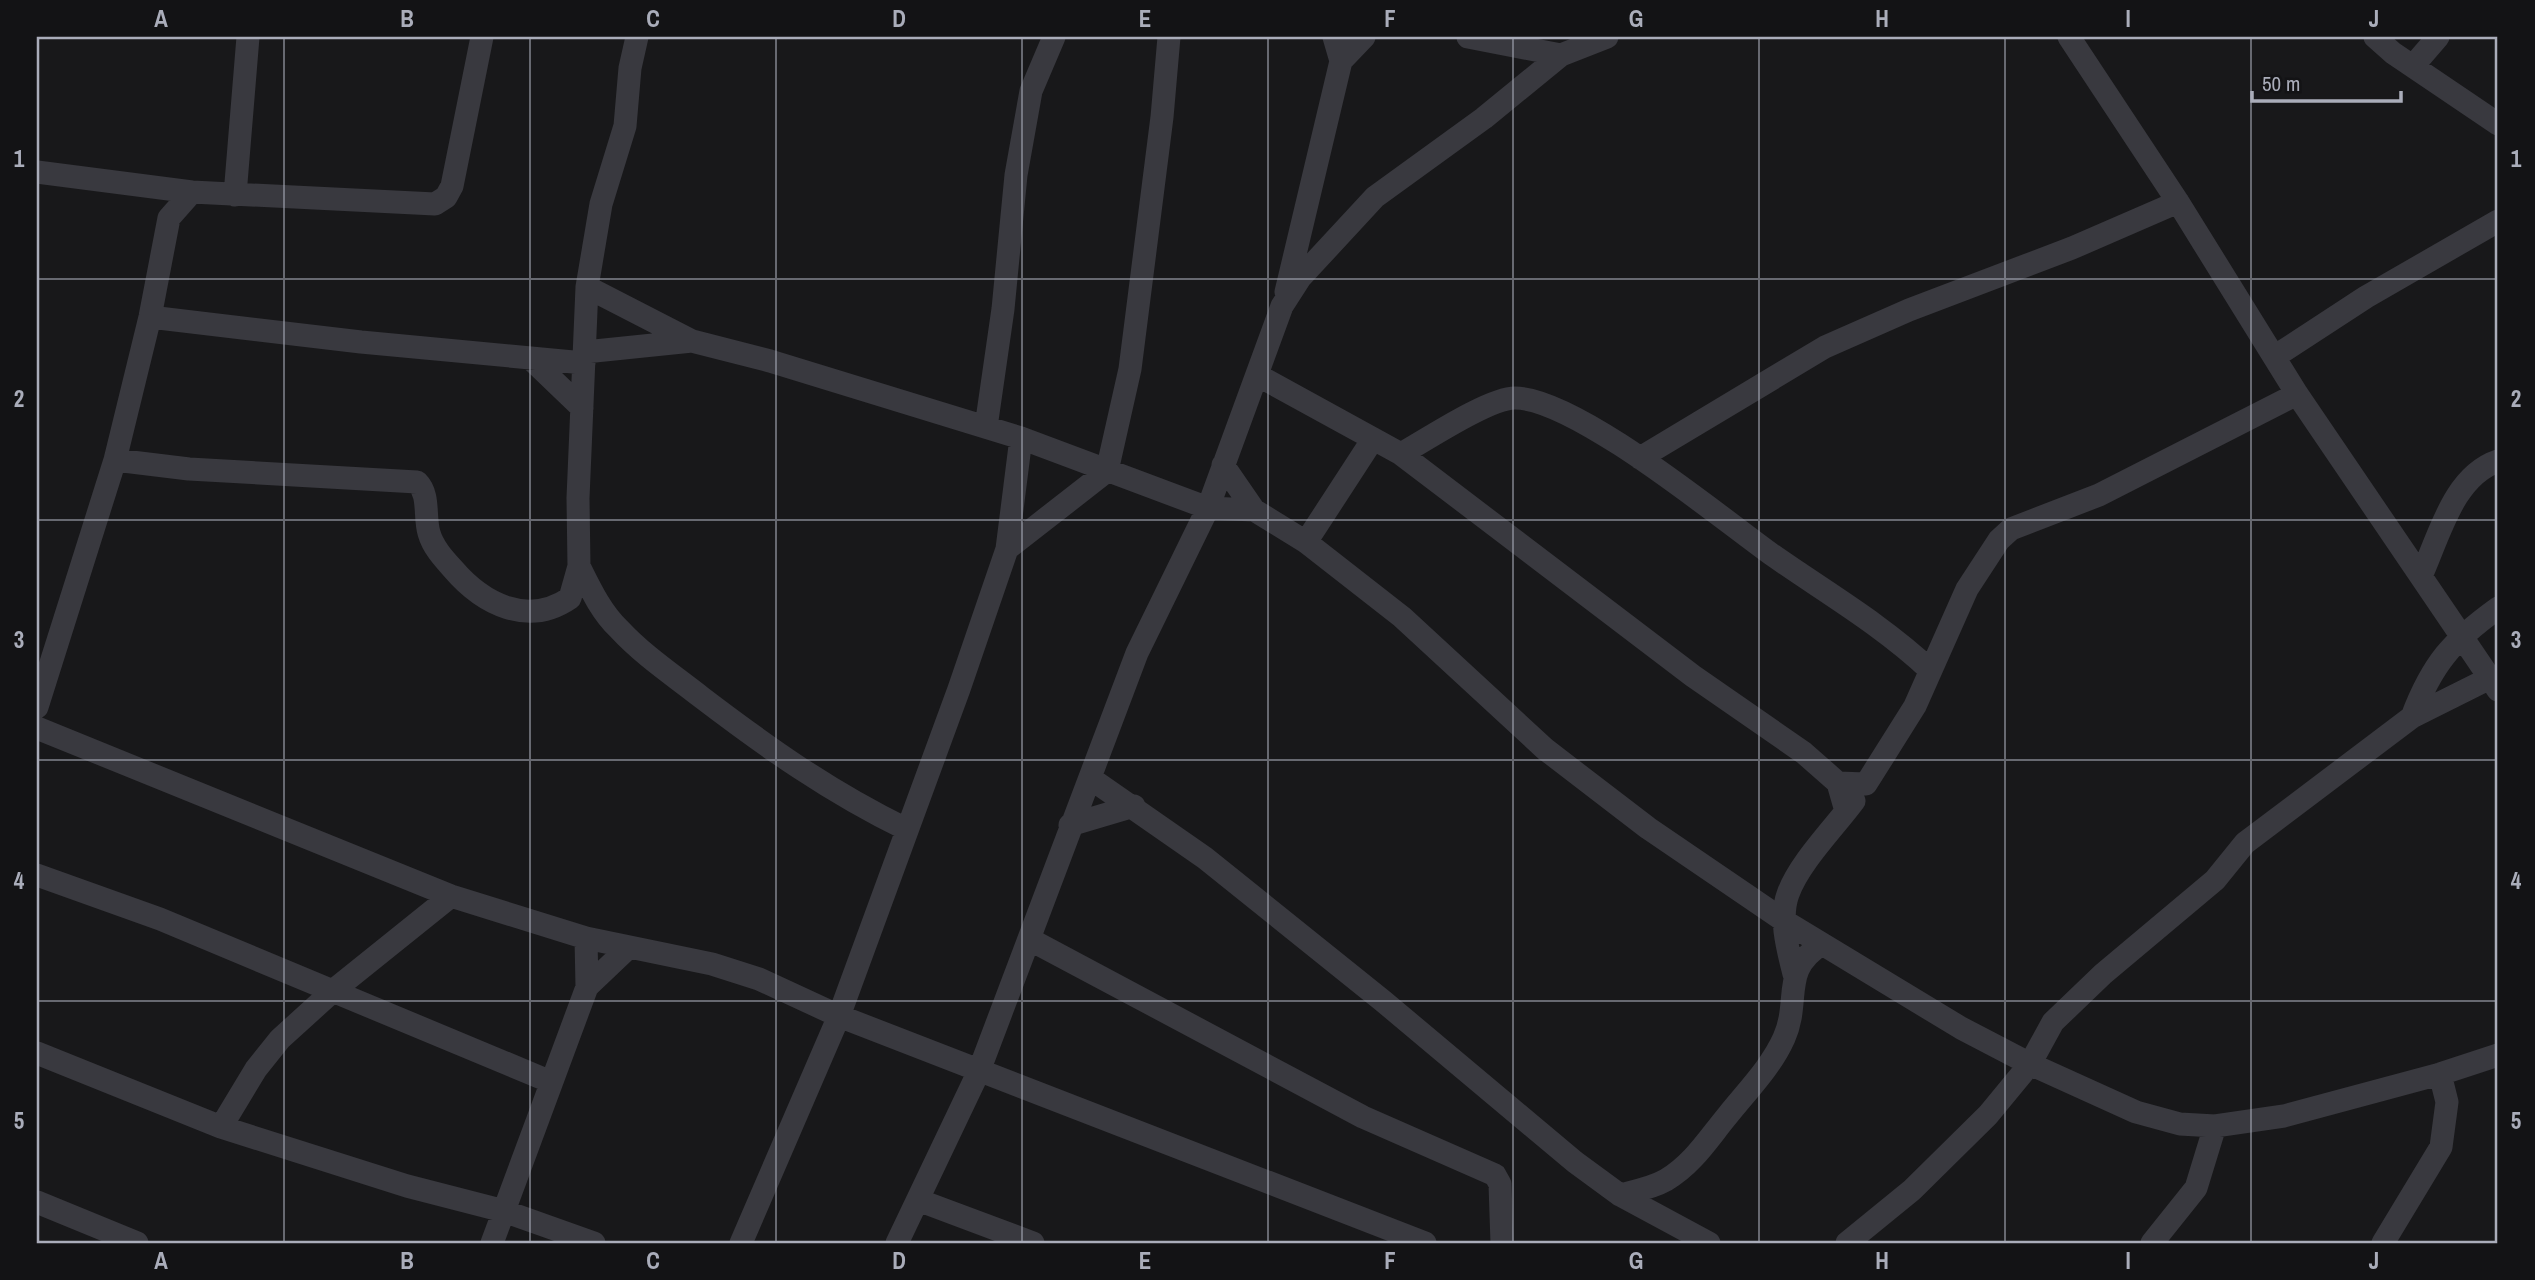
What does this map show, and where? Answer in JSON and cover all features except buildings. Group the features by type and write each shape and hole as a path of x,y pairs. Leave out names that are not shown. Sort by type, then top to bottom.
{"street":[{"path":"236,195 248,37"},
{"path":"37,172 192,192 435,204 446,197 452,186 482,37"},
{"path":"115,460 189,469 417,482 423,489 429,533 436,550 473,590 487,600 508,608 539,612 559,606 570,598 579,566 578,498 587,287 601,204 625,126 630,68 637,37"},
{"path":"986,427 1003,309 1016,175 1031,91 1054,37"},
{"path":"1007,549 1107,471 1130,369 1162,117 1169,37"},
{"path":"897,1243 979,1071 1137,653 1208,508 1282,306 1341,61 1334,37"},
{"path":"1341,61 1364,37"},
{"path":"1468,37 1561,55"},
{"path":"1282,306 1300,278 1375,197 1484,118 1561,55 1607,37"},
{"path":"1847,1243 1912,1190 1988,1115 2030,1064 2053,1022 2103,974 2216,880 2245,843 2412,717 2494,684 2297,394 2178,202 2069,37"},
{"path":"2375,37 2498,124"},
{"path":"2413,66 2438,37"},
{"path":"158,188 169,218"},
{"path":"37,707 115,460 150,317 169,218 192,192"},
{"path":"1640,458 1825,347 1909,310 2072,248 2178,202"},
{"path":"2274,357 2366,297 2498,221"},
{"path":"587,287 692,341 770,361 1021,438 1208,508 1254,510"},
{"path":"150,317 532,360 585,358 692,341"},
{"path":"532,360 582,408"},
{"path":"1256,375 1401,454 1693,677 1804,752 1839,783 1846,811"},
{"path":"1620,1195 1664,1181 1685,1167 1755,1084 1774,1056 1787,1031 1794,974 1786,941 1787,896 1797,874 1866,784 1915,706 1968,589 1999,540 2011,529 2099,495 2297,394"},
{"path":"1401,454 1484,408 1511,398 1535,399 1640,458 1818,587 1893,635 1930,670"},
{"path":"741,1243 839,1016 1007,549 1021,438"},
{"path":"1306,542 1373,439"},
{"path":"2421,576 2457,496 2470,478 2498,461"},
{"path":"1223,465 1254,510 1306,542 1402,617 1545,749 1648,828 1786,922 1961,1028 2030,1064 2136,1112 2180,1124 2215,1126 2284,1116 2440,1074 2498,1055"},
{"path":"579,566 592,592 617,628 651,658 804,774 848,801 906,829"},
{"path":"2412,717 2428,676 2460,635 2498,608"},
{"path":"37,727 451,896 586,938 628,949 712,964 760,979 839,1016 1425,1243"},
{"path":"1090,778 1134,806 1205,858 1383,1000 1575,1162 1620,1195 1709,1243"},
{"path":"1839,783 1866,784"},
{"path":"1070,825 1134,806"},
{"path":"37,875 160,919 551,1082"},
{"path":"221,1127 256,1069 280,1039 334,990 451,896"},
{"path":"492,1243 587,986 586,938"},
{"path":"1029,939 1363,1117 1495,1175 1500,1184 1502,1243"},
{"path":"1794,974 1809,952 1822,944"},
{"path":"587,986 628,949"},
{"path":"37,1053 221,1127 407,1186 504,1211 594,1243"},
{"path":"2392,1239 2441,1147 2447,1102 2440,1074"},
{"path":"2152,1243 2196,1188 2215,1126"},
{"path":"918,1200 1033,1243"},
{"path":"37,1202 137,1243"}]}
